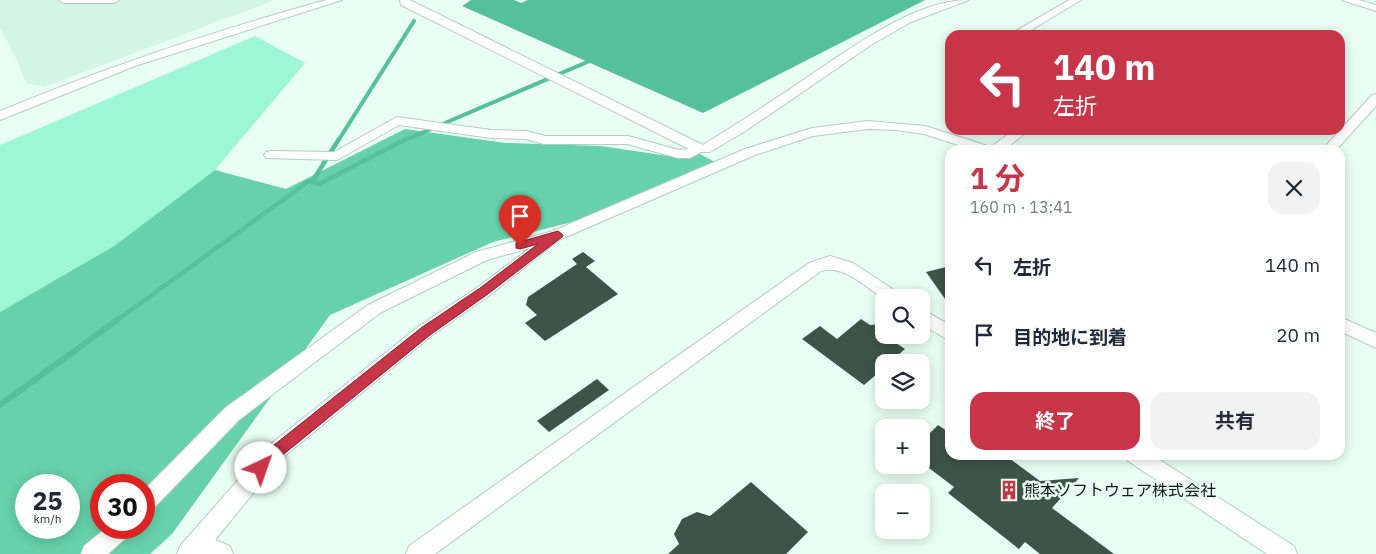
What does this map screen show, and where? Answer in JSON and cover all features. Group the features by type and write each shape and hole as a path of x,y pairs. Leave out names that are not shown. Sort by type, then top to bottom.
{"street":[{"path":"64,0 114,0"},
{"path":"0,116 146,59 286,14 337,0"},
{"path":"405,0 405,3 698,148 705,149 742,127 867,43 907,20 964,0"},
{"path":"1024,30 1076,0"},
{"path":"1347,0 1376,8"},
{"path":"1345,132 1376,98"},
{"path":"271,155 337,156 397,121 491,134 527,135 544,140 628,140 678,154 690,154 698,148"},
{"path":"155,493 232,414 374,308 482,256 558,235 777,141 830,127 851,124 899,125 945,134"},
{"path":"948,135 974,145"},
{"path":"1002,145 1016,135"},
{"path":"1334,145 1343,135"},
{"path":"193,549 274,453 425,331 484,291 558,235"},
{"path":"417,554 815,267 830,262 847,266 881,289"},
{"path":"930,321 945,331"},
{"path":"1345,326 1376,341"},
{"path":"1143,460 1286,554"},
{"path":"92,554 109,539"},
{"path":"193,549 222,554"}],"shaded area":[{"path":"0,0 275,0 44,87 26,83 17,60 0,28"},
{"path":"471,0 514,0 521,3 528,0 925,0 703,113 462,6"},
{"path":"255,36 305,63 215,170 114,246 0,312 0,145"},
{"path":"405,129 506,143 601,146 688,159 698,153 717,163 572,222 493,242 330,315 172,534 150,554 0,554 0,312 114,246 215,170 286,189"}],"building":[{"path":"583,252 595,261 586,267 618,294 545,341 525,323 537,315 526,305 528,297 577,264 572,259"},
{"path":"945,267 945,299 926,272"},
{"path":"861,319 870,325 875,325 875,344 898,344 905,349 899,354 875,354 875,376 864,385 802,339 820,326 837,339"},
{"path":"597,379 609,390 549,432 537,421"},
{"name":"熊本ソフトウェア株式会社","path":"938,425 945,430 945,460 1012,460 1040,481 1079,478 1052,508 1114,554 1040,554 1025,542 1019,549 948,493 954,487 930,469 930,433"},
{"path":"751,482 808,532 786,554 668,554 679,544 674,534 682,519 697,512 710,516"}],"waterway":[{"path":"338,141 414,21"},
{"path":"403,141 592,60"},
{"path":"312,182 339,139"},
{"path":"312,182 319,184 406,139"},
{"path":"116,321 309,181 312,182"},
{"path":"0,405 117,320"}],"place":[{"name":"熊本ソフトウェア株式会社","path":"1009,490"}],"route":[{"path":"261,468 274,453 425,331 484,291 558,235 520,246"}]}
